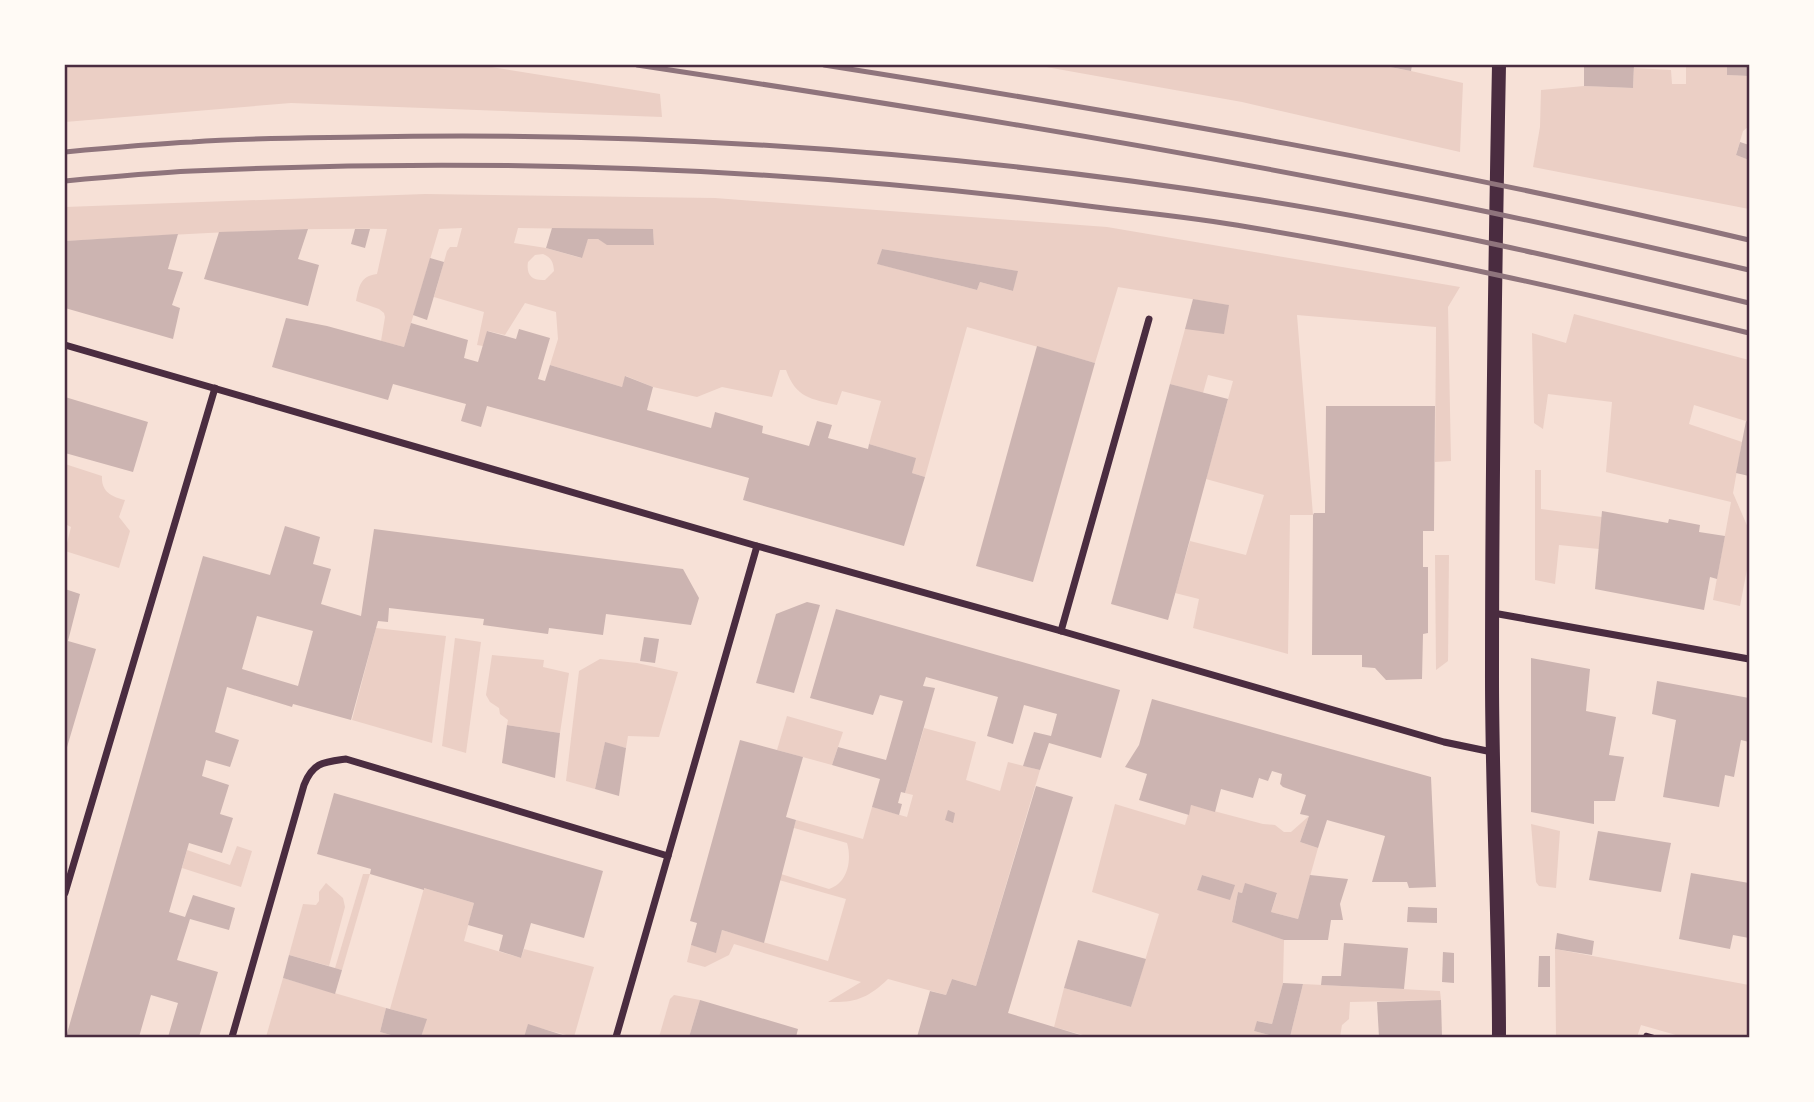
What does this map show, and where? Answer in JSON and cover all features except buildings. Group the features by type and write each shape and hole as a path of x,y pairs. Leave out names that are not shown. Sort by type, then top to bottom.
{"main road":[{"path":"1499,65 1493,613 1493,805 1499,1037"}],"street":[{"path":"1061,631 1149,319"},
{"path":"65,345 1433,739 1493,752"},
{"path":"65,893 215,388"},
{"path":"616,1037 757,546"},
{"path":"1493,613 1749,659"},
{"path":"232,1037 304,785 314,767 328,761 346,759 668,856"}],"path":[{"path":"1645,1037 1653,1037"}],"shaded area":[{"path":"65,65 479,65 660,94 662,117 291,103 65,122"},
{"path":"1035,65 1378,65 1411,71 1463,83 1460,152 1242,102"},
{"path":"1686,65 1727,65 1727,75 1749,76 1749,126 1743,131 1736,155 1749,160 1749,209 1533,167 1540,127 1541,90 1584,86 1633,88 1634,68 1671,70 1672,84 1686,84"},
{"path":"425,194 715,198 1107,227 1460,287 1448,307 1451,461 1435,462 1436,327 1297,315 1313,515 1290,515 1288,654 1193,628 1199,599 1175,593 1190,541 1246,555 1264,495 1206,479 1233,381 1208,375 1203,393 1170,384 1185,329 1228,305 1118,287 1095,363 967,327 925,477 912,473 915,458 869,444 881,401 842,391 837,405 812,399 800,392 786,370 780,370 772,397 722,387 697,397 653,387 626,376 622,387 550,365 558,339 556,312 525,303 505,335 488,331 483,346 477,345 484,312 434,297 447,251 450,247 457,247 462,228 439,229 404,347 381,341 384,313 356,301 359,287 364,280 377,274 387,229 266,230 65,241 65,207","holes":["518,228 653,230 654,244 608,245 598,239 588,239 581,258 546,248 514,243","882,249 1017,271 1013,291 980,282 977,290 878,264","543,254 552,263 554,271 545,280 533,278 529,274 528,262 535,255"]},
{"path":"1574,314 1749,360 1749,422 1694,405 1689,424 1742,442 1733,493 1749,530 1749,559 1740,606 1713,600 1731,502 1606,472 1612,402 1548,394 1543,429 1534,423 1532,333 1566,343"},
{"path":"65,464 102,476 103,486 108,492 125,500 119,517 130,531 119,568 65,551 71,527 65,524"},
{"path":"1535,470 1541,470 1541,509 1602,517 1599,549 1559,545 1555,584 1535,580"},
{"path":"1435,555 1449,555 1448,661 1436,670"},
{"path":"376,628 446,636 432,743 352,720"},
{"path":"455,638 481,642 466,753 442,746"},
{"path":"492,655 544,660 543,667 569,673 560,733 507,725 508,720 486,695"},
{"path":"600,659 637,663 678,672 659,737 628,736 626,748 605,743 595,789 566,781 579,671"},
{"path":"787,716 843,732 832,765 777,750"},
{"path":"924,728 976,742 966,780 1000,791 1008,762 1040,770 976,986 952,979 946,995 888,979 861,998 828,1002 861,982 734,944 729,955 705,967 687,962 691,945 716,952 722,930 828,961 846,899 779,880 781,874 829,889 835,886 841,882 849,863 847,843 794,828 796,820 863,839 872,807 907,817 913,795 905,793"},
{"path":"1115,804 1185,825 1191,805 1275,825 1284,832 1291,832 1309,816 1300,842 1318,848 1298,919 1271,912 1277,894 1245,884 1242,893 1238,892 1232,921 1284,940 1283,983 1272,1024 1258,1021 1254,1031 1269,1037 1090,1037 1054,1027 1064,988 1131,1007 1159,914 1092,892","holes":["1202,875 1234,885 1230,899 1197,890"]},
{"path":"1531,824 1560,831 1556,888 1539,886 1536,882"},
{"path":"237,846 252,851 241,887 182,868 187,850 230,865"},
{"path":"363,874 370,874 342,970 335,968"},
{"path":"326,883 343,898 345,907 329,966 289,955 303,904 316,905 319,892"},
{"path":"424,888 474,903 464,941 521,958 524,949 594,967 574,1037 528,1025 524,1037 421,1037 426,1019 390,1009"},
{"path":"1555,949 1749,985 1749,1037 1683,1037 1641,1025 1637,1037 1556,1037"},
{"path":"283,978 386,1008 380,1032 398,1037 266,1037"},
{"path":"1303,984 1440,991 1441,1000 1350,1002 1349,1019 1342,1025 1340,1037 1290,1037"},
{"path":"674,995 700,1000 689,1037 659,1037 670,999"}],"railway":[{"path":"637,65 1013,124 1295,174 1524,219 1749,270"},
{"path":"824,65 1288,144 1519,189 1749,240"},
{"path":"65,152 235,140 474,136 696,142 917,157 1138,182 1311,208 1500,245 1749,303"},
{"path":"65,181 192,171 418,165 645,169 871,183 1172,216 1248,227 1500,276 1749,333"}]}
